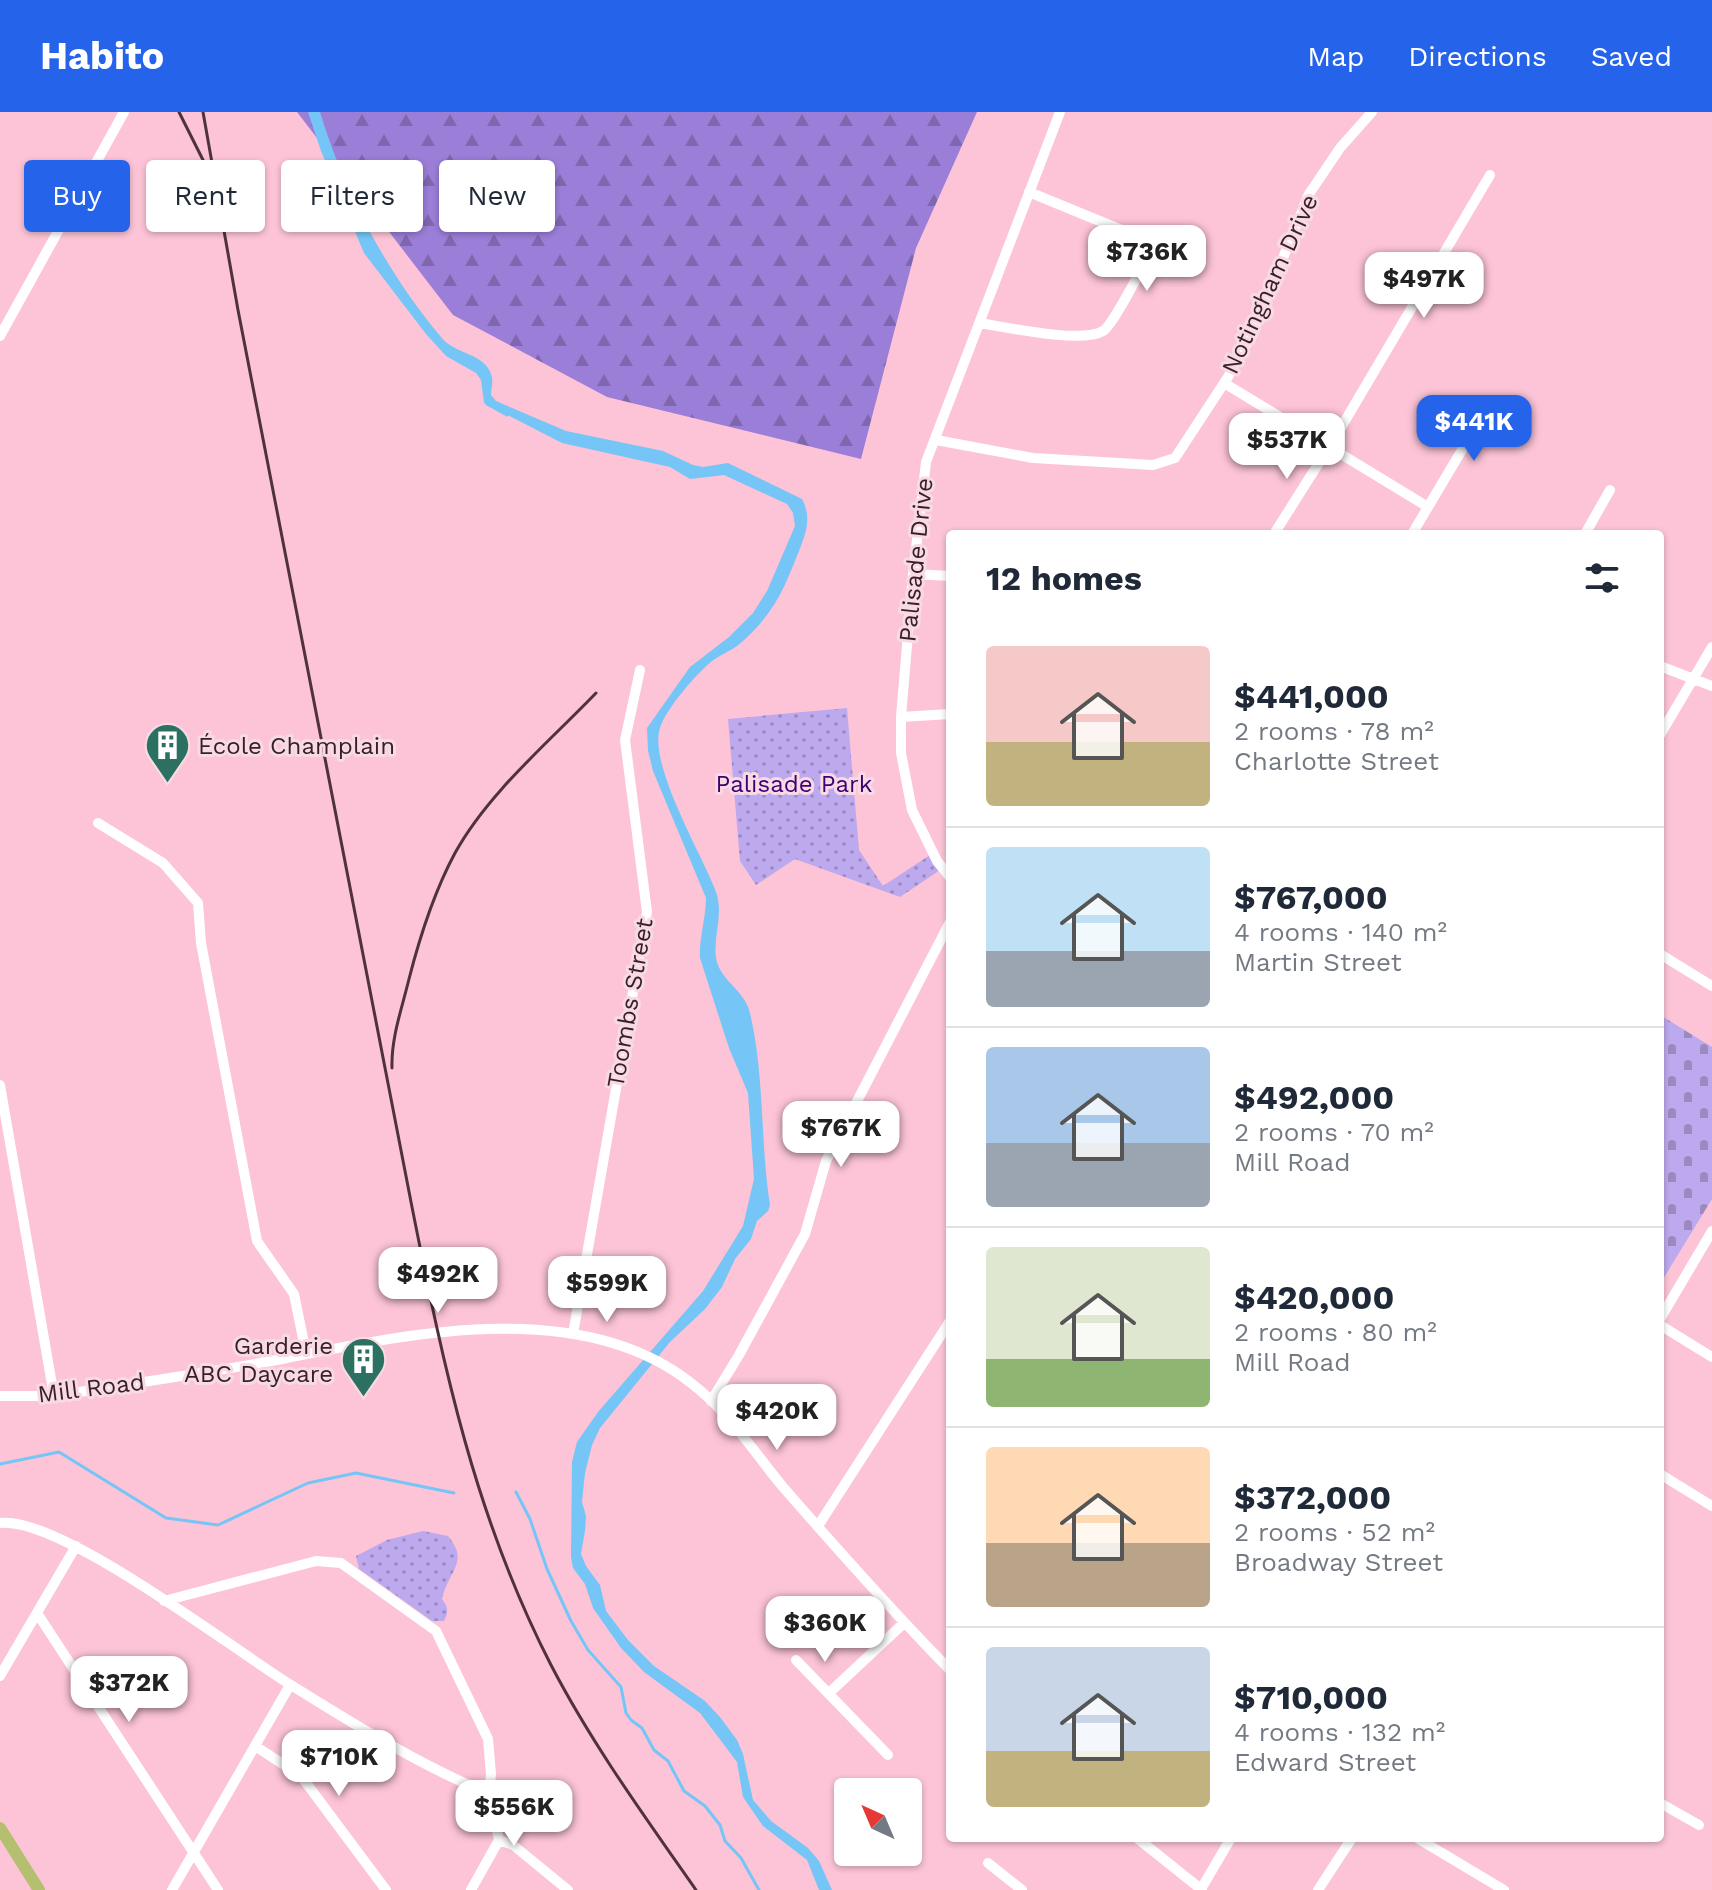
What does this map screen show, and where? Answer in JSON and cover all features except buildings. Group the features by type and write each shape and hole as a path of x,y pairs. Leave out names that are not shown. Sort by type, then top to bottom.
{"main road":[{"path":"0,1828 39,1890"}],"street":[{"path":"0,336 124,112"},
{"name":"Palisade Drive","path":"946,872 937,861 912,810 901,753 901,717 913,574 926,462 1060,112"},
{"name":"Notingham Drive","path":"936,440 1033,458 1153,465 1175,458 1252,334 1309,194 1340,148 1372,112"},
{"path":"1276,530 1490,175"},
{"path":"980,323 1089,337 1106,330 1148,257 1141,238 1029,192"},
{"path":"1224,383 1428,507"},
{"path":"1414,530 1491,401"},
{"path":"1587,530 1610,490"},
{"path":"913,574 946,576"},
{"path":"1664,728 1712,647"},
{"path":"1664,668 1712,686"},
{"name":"Toombs Street","path":"573,1334 647,912 625,740 640,670"},
{"path":"901,717 946,714"},
{"path":"98,823 163,863 198,903 201,943 257,1241 294,1294 306,1353"},
{"path":"711,1401 805,1234 826,1161 946,930"},
{"path":"1664,956 1712,986"},
{"path":"0,1085 54,1396"},
{"path":"1664,1312 1712,1231"},
{"path":"818,1526 946,1327"},
{"path":"1664,1327 1712,1357"},
{"name":"Mill Road","path":"0,1396 54,1396 458,1330 573,1334 632,1349 679,1374 711,1401 904,1623 946,1666"},
{"path":"1664,1476 1712,1506"},
{"path":"0,1523 39,1528 76,1546 290,1685 443,1775 489,1794"},
{"path":"0,1676 76,1546"},
{"path":"164,1601 316,1561 341,1563 436,1631 488,1739 489,1794 499,1840 471,1890"},
{"path":"37,1613 218,1890"},
{"path":"829,1693 904,1623"},
{"path":"796,1660 888,1755"},
{"path":"172,1890 290,1685"},
{"path":"255,1746 301,1776 386,1890"},
{"path":"1664,1805 1699,1825"},
{"path":"499,1840 513,1845 568,1890"},
{"path":"1142,1842 1202,1890 1229,1842"},
{"path":"1318,1890 1349,1842"},
{"path":"1424,1842 1504,1890"},
{"path":"988,1863 1022,1890"}],"green space":[{"path":"297,112 977,112 916,248 861,459 607,397 453,315 389,232 423,232 423,160 334,160"},
{"name":"Palisade Park","path":"847,708 859,850 883,886 930,855 940,870 900,897 795,859 756,885 740,861 728,719"},
{"path":"1664,1017 1712,1047 1712,1199 1664,1277"},
{"path":"423,1531 448,1536 457,1553 456,1567 442,1599 447,1609 444,1621 432,1621 359,1569 356,1556 387,1540"}],"water":[{"path":"308,112 320,112 337,160 325,160"},
{"path":"355,232 370,232 402,286 441,337 484,363 492,380 491,395 496,401 566,431 663,451 693,465 703,467 728,463 802,499 805,506 807,525 804,538 788,579 774,604 747,637 711,662 682,692 663,720 658,744 669,787 716,892 719,908 715,950 718,966 743,998 750,1013 758,1061 770,1205 757,1221 751,1239 735,1259 722,1287 705,1309 670,1342 600,1428 585,1473 582,1502 586,1516 581,1554 600,1585 606,1611 628,1640 654,1666 705,1701 720,1717 743,1754 753,1800 771,1821 808,1848 819,1861 832,1890 819,1890 807,1860 763,1826 743,1797 737,1762 700,1713 644,1672 621,1648 593,1608 585,1584 573,1568 571,1557 572,1462 577,1442 598,1412 703,1291 743,1226 754,1179 748,1093 729,1048 700,958 706,898 653,771 647,728 690,667 729,637 753,613 767,591 795,526 793,513 787,504 724,475 690,479 670,467 562,443 484,403 481,380 476,373 446,356 364,253"}],"waterway":[{"path":"487,404 507,415"},
{"path":"0,1464 59,1452 166,1518 218,1525 308,1483 356,1473 454,1493"},
{"path":"516,1492 571,1621 588,1650 621,1687 626,1713 642,1728 654,1750 668,1761 684,1791 705,1806 720,1825 725,1841 741,1858 759,1890"}],"railway":[{"path":"179,112 203,160"},
{"path":"203,112 238,310 412,1207 465,1441 502,1554 551,1665 601,1752 696,1890"},
{"path":"392,1068 395,1034 418,947 434,899 455,853 502,789 596,693"}],"place":[{"name":"École Champlain","path":"167,785"},
{"name":"Garderie ABC Daycare","path":"364,1399"}]}
